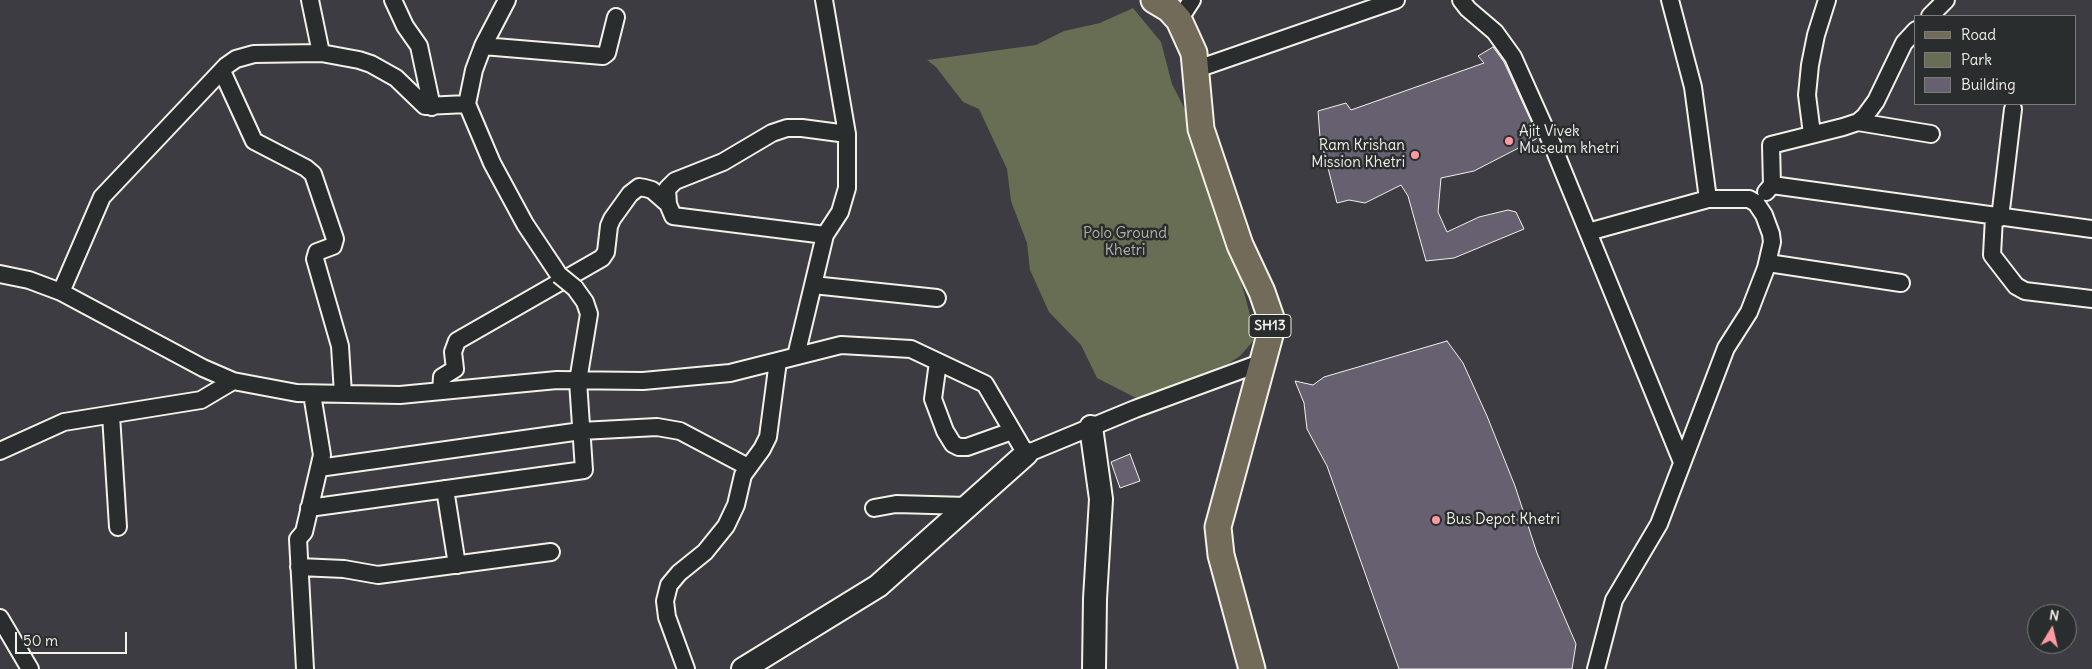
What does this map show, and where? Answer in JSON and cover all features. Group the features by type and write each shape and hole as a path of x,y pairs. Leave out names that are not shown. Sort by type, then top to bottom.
{"main road":[{"name":"SH13","path":"1154,0 1169,9 1186,10 1197,69 1201,129 1240,245 1262,292 1271,318 1270,335 1218,528 1221,555 1252,669"}],"street":[{"path":"310,0 321,53"},
{"path":"393,0 405,26 420,46 432,107"},
{"path":"309,508 583,470 578,381 589,314 585,302 575,288 559,275 525,224 497,172 468,104 474,70 483,46 507,0"},
{"path":"796,356 825,235 840,212 847,188 847,134 824,0"},
{"path":"1197,69 1396,0"},
{"path":"1461,0 1468,9 1495,32 1513,58 1588,232 1682,462"},
{"path":"1670,0 1676,30 1693,87 1708,199"},
{"path":"1812,134 1807,95 1810,65 1816,35 1827,0"},
{"path":"1931,15 1946,0"},
{"path":"483,46 603,56 607,53 616,17"},
{"path":"1858,122 1871,109 1904,43 1914,32"},
{"path":"61,292 102,198 222,71 236,59 254,54 321,53 359,60 377,67 396,78 425,106 468,104"},
{"path":"222,71 254,141 306,168 313,174 335,239 333,246 317,252 315,259 340,346 343,394"},
{"path":"2013,109 1992,255 2016,286 2025,291 2092,299"},
{"path":"1756,203 1772,185 1771,145 1858,122 1931,134"},
{"path":"825,235 677,217 671,214 668,204 668,189 675,180 723,162 772,133 787,128 847,134"},
{"path":"1772,185 2092,229"},
{"path":"442,391 442,376 455,369 453,352 457,341 602,258 606,252 609,226 630,194 639,187 646,188 652,190 668,204"},
{"path":"1588,232 1708,199 1749,199 1756,203 1764,215 1771,234 1768,263 1749,312 1726,348 1659,524 1614,600 1596,669"},
{"path":"1768,263 1902,283"},
{"path":"0,274 29,280 61,292 203,368 234,381 297,393 400,395 578,381 643,382 730,373 841,345 911,349 985,384 1026,454"},
{"path":"813,285 937,298"},
{"path":"686,669 667,617 664,601 669,585 679,573 704,552 726,526 736,506 748,467 762,449 768,436 778,361"},
{"path":"938,362 934,399 944,431 953,444 959,447 967,447 1012,431"},
{"path":"743,669 878,586 1026,454 1091,427 1263,362"},
{"path":"0,438 46,424 201,400 234,381"},
{"path":"305,669 298,539 304,532 322,454 312,394"},
{"path":"111,415 118,527"},
{"path":"0,451 64,422"},
{"path":"319,468 581,431 657,426 672,428 748,467"},
{"path":"1091,427 1101,499 1095,599 1094,669"},
{"path":"445,489 457,565"},
{"path":"874,508 896,504 967,506"},
{"path":"299,567 344,569 378,575 551,552"},
{"path":"0,618 30,669"}],"green space":[{"name":"Polo Ground Khetri","path":"1133,8 1161,42 1172,84 1190,119 1234,254 1256,338 1240,356 1211,375 1136,398 1097,378 1081,345 1049,312 1030,270 1027,243 1011,201 1007,169 979,109 963,102 936,67 927,60 1036,45 1064,31 1100,23"}],"building":[{"name":"Ram Krishan Mission Khetri","path":"1493,47 1504,62 1538,136 1536,139 1474,171 1441,178 1438,212 1447,232 1479,217 1508,210 1516,212 1524,229 1454,258 1426,261 1408,196 1401,185 1365,203 1349,200 1337,203 1320,137 1318,111 1346,103 1351,110 1484,63 1478,56"},
{"name":"Bus Depot Khetri","path":"1447,341 1463,363 1487,416 1515,486 1537,553 1576,644 1572,669 1399,669 1327,466 1307,429 1304,403 1295,381 1313,385 1324,377"},
{"path":"1130,454 1140,481 1120,488 1111,462"}],"place":[{"name":"Ajit Vivek Museum khetri","path":"1509,141"},
{"name":"Ram Krishan Mission Khetri","path":"1415,155"},
{"name":"Bus Depot Khetri","path":"1436,520"}]}
